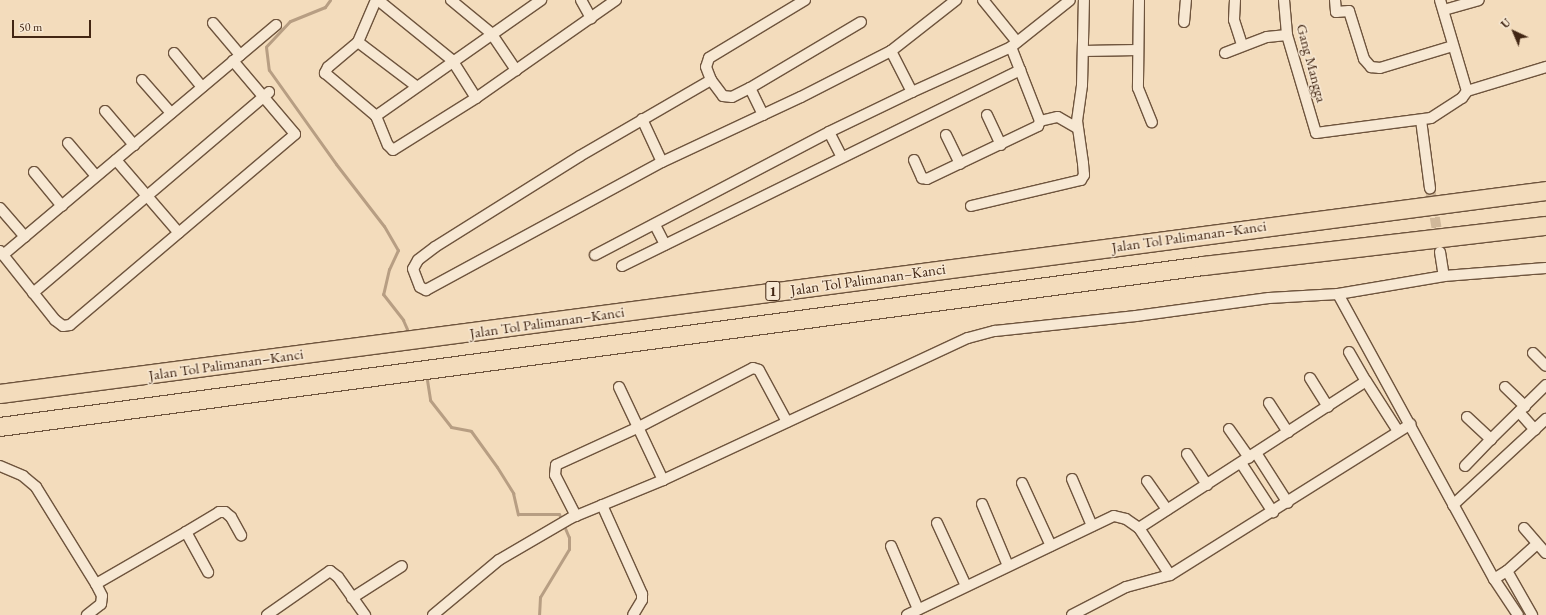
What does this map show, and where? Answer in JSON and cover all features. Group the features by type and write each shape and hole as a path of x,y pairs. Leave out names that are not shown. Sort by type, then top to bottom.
{"highway":[{"name":"Jalan Tol Palimanan–Kanci","path":"0,394 1546,191"},
{"name":"Jalan Tol Palimanan–Kanci","path":"0,428 1204,266 1546,226"}],"street":[{"path":"476,98 452,60 377,0 358,42 328,67 325,73 376,116 388,145 393,150 476,98 616,0"},
{"path":"451,0 491,33 516,70"},
{"path":"376,116 452,60 541,0"},
{"path":"581,0 591,18"},
{"path":"805,0 709,58 706,67 711,80 727,98 750,88 861,22"},
{"path":"711,80 642,119 435,247 418,260 413,269 414,277 420,287 426,290 662,162 764,115 891,51 956,0"},
{"path":"983,0 1014,45 1020,70 1040,121"},
{"path":"595,255 655,225 829,132 1014,45 1070,0"},
{"path":"971,206 1017,193 1078,182 1084,174 1077,128 1083,51 1084,0"},
{"path":"1139,0 1138,88 1152,122"},
{"path":"1184,22 1186,0"},
{"path":"1234,0 1234,20 1242,45"},
{"name":"Gang Mangga","path":"1284,0 1287,35 1316,133 1420,120"},
{"path":"1334,0 1336,12 1349,11 1364,59 1371,67 1380,68 1453,46"},
{"path":"1440,0 1467,91"},
{"path":"1444,10 1479,0"},
{"path":"212,23 237,58 267,94 295,134 70,325 59,324 32,293 2,253 25,237 96,176 171,114 202,87 237,58 276,25"},
{"path":"1225,53 1242,45 1267,37 1287,35"},
{"path":"358,42 416,86"},
{"path":"1083,51 1138,50"},
{"path":"891,51 912,92"},
{"path":"174,54 202,87"},
{"path":"1430,188 1420,120 1438,114 1467,91 1546,67"},
{"path":"622,266 840,156 1020,70"},
{"path":"142,80 171,114"},
{"path":"750,88 764,115"},
{"path":"32,293 267,94"},
{"path":"105,111 134,145"},
{"path":"987,115 1001,144"},
{"path":"914,160 924,179 960,164 1035,128 1040,121 1058,117 1077,128"},
{"path":"642,119 662,162"},
{"path":"829,132 840,156"},
{"path":"946,135 960,164"},
{"path":"68,143 96,176"},
{"path":"116,160 179,233"},
{"path":"34,172 62,206"},
{"path":"0,208 25,237"},
{"path":"655,225 665,245"},
{"path":"1440,252 1444,276"},
{"path":"433,615 499,560 573,517 663,480 968,338 995,331 1136,316 1269,298 1338,294 1444,276 1546,268"},
{"path":"1338,294 1411,424 1453,505 1494,579 1518,615"},
{"path":"1348,352 1398,431"},
{"path":"1533,353 1546,366"},
{"path":"573,517 555,475 556,464 639,427 756,368 787,422"},
{"path":"1310,378 1328,407"},
{"path":"1139,528 1366,382"},
{"path":"1465,466 1546,385"},
{"path":"1505,386 1535,430"},
{"path":"619,387 663,480"},
{"path":"1269,403 1288,432"},
{"path":"1467,417 1491,439"},
{"path":"1453,505 1546,419"},
{"path":"1072,615 1126,587 1170,575 1273,512 1411,424"},
{"path":"1229,429 1249,458 1288,502"},
{"path":"1187,454 1207,485"},
{"path":"1249,458 1273,512"},
{"path":"0,466 23,476 36,487 96,584 102,596 101,604 87,615"},
{"path":"1072,479 1092,526"},
{"path":"1147,481 1167,510"},
{"path":"1022,483 1051,546"},
{"path":"982,504 1008,566"},
{"path":"602,505 642,594 633,615"},
{"path":"96,584 219,512 225,512 231,517 242,535"},
{"path":"907,615 1092,526 1120,516 1139,528 1170,575"},
{"path":"937,523 966,586"},
{"path":"1524,528 1546,553"},
{"path":"186,532 208,572"},
{"path":"1494,579 1507,571 1537,544"},
{"path":"891,546 918,609"},
{"path":"352,598 402,566"},
{"path":"267,615 330,571 338,577 365,615"},
{"path":"1507,571 1532,615"}],"waterway":[{"path":"330,0 325,7 290,21 266,47 269,70 336,164 384,226 398,250 389,269 383,294 403,320 407,329"},
{"path":"427,380 430,400 451,427 471,431 497,467 513,493 518,514 559,514 569,537 569,549 540,597 539,615"}],"tunnel":[{"path":"1430,188 1439,243"}]}
